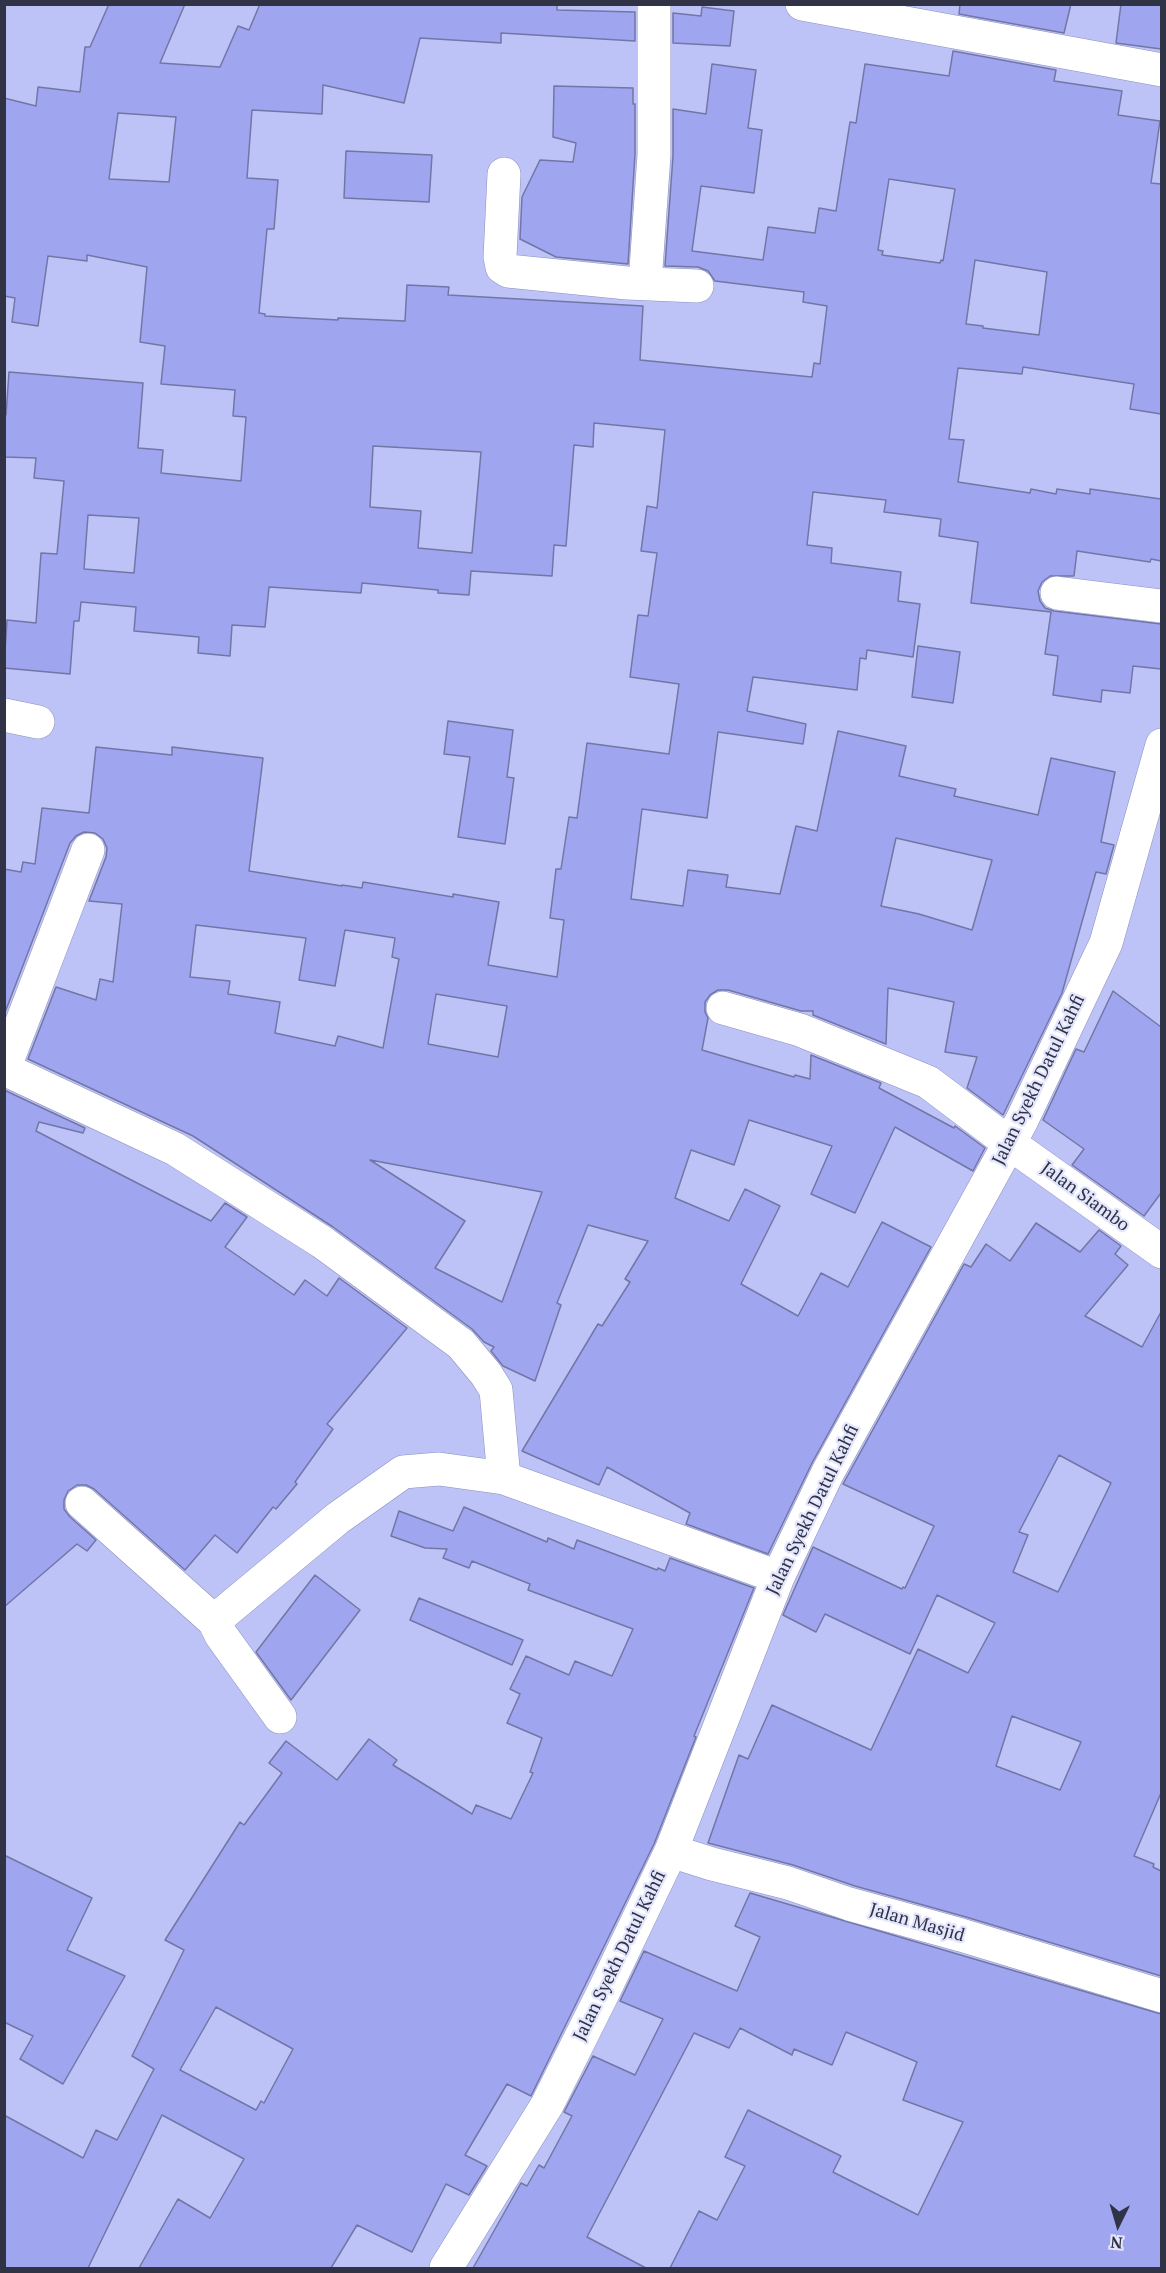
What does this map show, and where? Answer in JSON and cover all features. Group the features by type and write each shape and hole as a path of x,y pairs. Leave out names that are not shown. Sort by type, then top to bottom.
{"street":[{"path":"645,283 654,155 654,4"},
{"path":"802,4 1161,70"},
{"path":"504,174 502,267 517,273 697,286"},
{"path":"1057,593 1161,606"},
{"path":"4,716 38,722"},
{"name":"Jalan Syekh Datul Kahfi","path":"446,2268 547,2105 671,1851 778,1577 828,1472 1009,1143 1106,943 1154,803 1161,745"},
{"path":"88,850 4,1068 175,1149 322,1242 461,1344 496,1390 504,1478"},
{"name":"Jalan Siambo","path":"723,1008 800,1029 928,1082 1161,1252"},
{"path":"214,1621 338,1518 403,1472 439,1469 504,1478 778,1577"},
{"path":"82,1503 214,1621 221,1635 280,1717"},
{"name":"Jalan Masjid","path":"671,1851 788,1883 849,1904 983,1941 1161,1996"}],"building":[{"path":"109,4 185,4 160,63 220,67 238,26 249,30 260,4 557,4 557,10 635,12 635,41 501,33 501,43 420,38 404,103 323,85 322,114 252,110 247,178 278,180 274,229 267,229 259,313 265,316 338,320 338,318 405,321 407,285 449,287 448,295 643,306 640,360 812,377 814,363 820,364 827,306 803,302 804,292 715,281 708,271 698,267 665,266 673,156 673,109 706,114 712,64 756,70 748,128 762,130 754,193 701,186 692,251 763,260 768,227 815,233 819,208 836,211 850,122 856,123 865,64 949,76 953,51 1056,70 1054,81 1122,91 1118,115 1160,121 1151,183 1161,184 1161,414 1130,409 1134,384 1023,367 1022,374 958,368 949,439 964,440 958,482 1030,493 1031,489 1056,494 1057,489 1090,494 1090,489 1161,499 1161,561 1151,559 1150,562 1077,551 1074,576 1050,576 1042,582 1038,591 1040,601 1045,608 1054,611 1161,624 1161,669 1133,666 1130,693 1102,690 1101,702 1053,695 1058,656 1045,654 1051,612 971,603 978,542 939,536 941,519 884,512 886,500 813,492 807,545 832,548 831,563 901,572 898,601 920,604 913,657 867,650 866,659 860,658 857,690 753,677 747,711 806,724 803,744 718,732 707,818 642,809 631,899 683,906 688,870 728,875 726,887 780,894 796,826 817,831 838,731 906,746 899,776 956,789 954,796 1038,815 1051,758 1115,772 1101,842 1114,845 1106,874 1096,872 1062,993 1003,1115 967,1088 977,1057 945,1052 954,1002 888,988 886,1044 813,1015 813,1011 801,1011 728,990 718,990 705,1002 705,1012 708,1018 702,1050 794,1077 795,1075 810,1079 811,1055 881,1083 879,1088 954,1128 955,1126 985,1148 973,1171 895,1127 855,1213 811,1194 832,1146 749,1120 734,1165 691,1150 675,1198 729,1221 745,1189 780,1206 741,1284 798,1316 821,1273 848,1287 882,1222 931,1247 812,1463 768,1554 686,1524 690,1513 607,1467 599,1485 522,1451 598,1324 602,1326 630,1282 625,1279 648,1241 588,1225 557,1303 561,1305 535,1381 503,1366 491,1351 494,1347 484,1342 472,1329 333,1227 193,1136 28,1059 56,987 96,1000 100,979 113,982 122,904 89,901 106,857 107,848 103,839 95,833 84,832 70,843 4,1015 4,869 21,872 23,862 35,864 42,808 89,813 96,747 172,755 172,747 263,758 249,871 342,886 362,888 363,882 499,902 488,965 557,977 564,920 550,918 556,869 561,869 569,817 577,818 587,743 669,754 679,684 630,677 638,615 648,616 657,553 641,551 647,506 657,508 665,430 594,423 593,447 574,445 566,546 554,545 552,576 471,571 469,595 362,583 361,593 269,587 265,627 232,625 230,656 198,653 199,637 134,631 136,607 81,602 79,621 74,621 70,674 4,668 7,620 36,623 41,553 57,554 64,481 34,478 36,458 4,457 4,415 6,415 9,372 143,383 138,448 163,450 161,473 241,481 246,417 233,416 235,390 161,384 165,346 140,342 147,267 87,255 87,261 48,256 38,326 12,322 15,298 4,296 4,98 36,106 38,87 80,92 85,47 90,47","holes":["118,113 176,117 169,182 109,179","889,179 955,189 943,261 941,260 940,263 882,255 883,251 878,250","975,260 1047,272 1039,335 983,328 983,326 966,324","373,446 481,452 472,553 418,548 421,511 370,507","88,515 139,518 134,573 84,569","896,838 992,860 972,930 919,914 881,906","196,925 306,938 299,980 335,986 345,930 395,938 392,957 399,959 383,1048 338,1036 335,1046 275,1033 280,1002 228,994 230,981 190,977","436,994 507,1006 498,1057 428,1044","370,1160 542,1192 502,1302 435,1268 465,1221"]},
{"path":"960,4 1071,4 1064,33 959,14"},
{"path":"1121,4 1161,4 1161,49 1116,43"},
{"path":"702,7 734,11 730,46 673,43 673,13 701,16"},
{"path":"554,86 633,88 635,154 628,264 556,257 520,239 522,197 540,160 573,162 576,143 553,137"},
{"path":"346,151 432,155 429,202 344,198"},
{"path":"918,646 960,652 953,703 912,697"},
{"path":"448,721 513,730 507,777 514,778 505,844 458,837 470,757 444,754"},
{"path":"1113,991 1161,1027 1161,1193 1144,1216 1072,1165 1084,1149 1043,1120 1076,1049 1084,1052"},
{"path":"4,1090 85,1128 83,1133 39,1122 36,1131 211,1221 225,1203 247,1217 225,1247 294,1295 305,1280 327,1296 339,1278 407,1328 327,1424 333,1429 295,1482 297,1484 276,1509 273,1507 237,1553 215,1535 185,1570 94,1489 86,1485 77,1485 68,1491 64,1500 64,1509 96,1540 87,1551 77,1544 4,1607"},
{"path":"1036,1223 1080,1252 1099,1230 1121,1246 1115,1254 1128,1265 1085,1316 1142,1347 1161,1312 1161,1793 1134,1856 1154,1864 1153,1867 1161,1871 1161,1976 855,1886 793,1865 708,1843 739,1755 748,1759 772,1705 871,1750 918,1649 968,1673 995,1623 937,1595 910,1654 825,1614 816,1632 783,1615 813,1547 902,1589 905,1588 934,1526 843,1484 964,1264 971,1267 986,1244 1010,1261","holes":["1059,1455 1111,1483 1058,1592 1013,1572 1028,1535 1019,1532","1012,1716 1081,1742 1060,1790 996,1766"]},
{"path":"464,1507 547,1542 548,1538 574,1549 577,1540 657,1570 658,1568 665,1571 670,1558 754,1588 694,1736 696,1737 654,1844 531,2096 507,2084 465,2155 487,2166 469,2195 446,2184 412,2252 357,2225 331,2268 139,2268 178,2199 210,2218 244,2159 162,2115 88,2268 4,2268 4,2115 83,2158 96,2130 117,2140 154,2069 132,2056 184,1950 165,1940 240,1822 244,1825 282,1773 269,1763 286,1741 337,1780 369,1739 397,1760 393,1765 472,1814 476,1805 511,1819 533,1773 530,1772 542,1738 507,1723 520,1694 510,1689 526,1656 569,1675 575,1661 612,1676 633,1629 528,1590 530,1584 472,1561 469,1568 443,1558 447,1549 425,1548 391,1536 399,1511 453,1531","holes":["216,2007 293,2049 264,2103 261,2101 256,2110 180,2070"]},
{"path":"315,1575 360,1610 291,1700 256,1652"},
{"path":"419,1598 523,1640 512,1665 410,1620"},
{"path":"4,1855 92,1898 67,1950 125,1976 63,2084 20,2059 33,2036 4,2022"},
{"path":"750,1893 1161,2014 1161,2268 670,2268 699,2211 717,2220 745,2166 725,2157 748,2110 841,2156 833,2172 918,2215 963,2122 903,2100 917,2062 846,2032 832,2065 794,2049 792,2055 740,2028 729,2048 694,2033 587,2237 646,2268 473,2268 521,2183 527,2186 539,2165 544,2168 572,2116 564,2112 593,2056 635,2075 663,2019 620,2001 644,1951 737,1991 760,1937 735,1926"}]}
